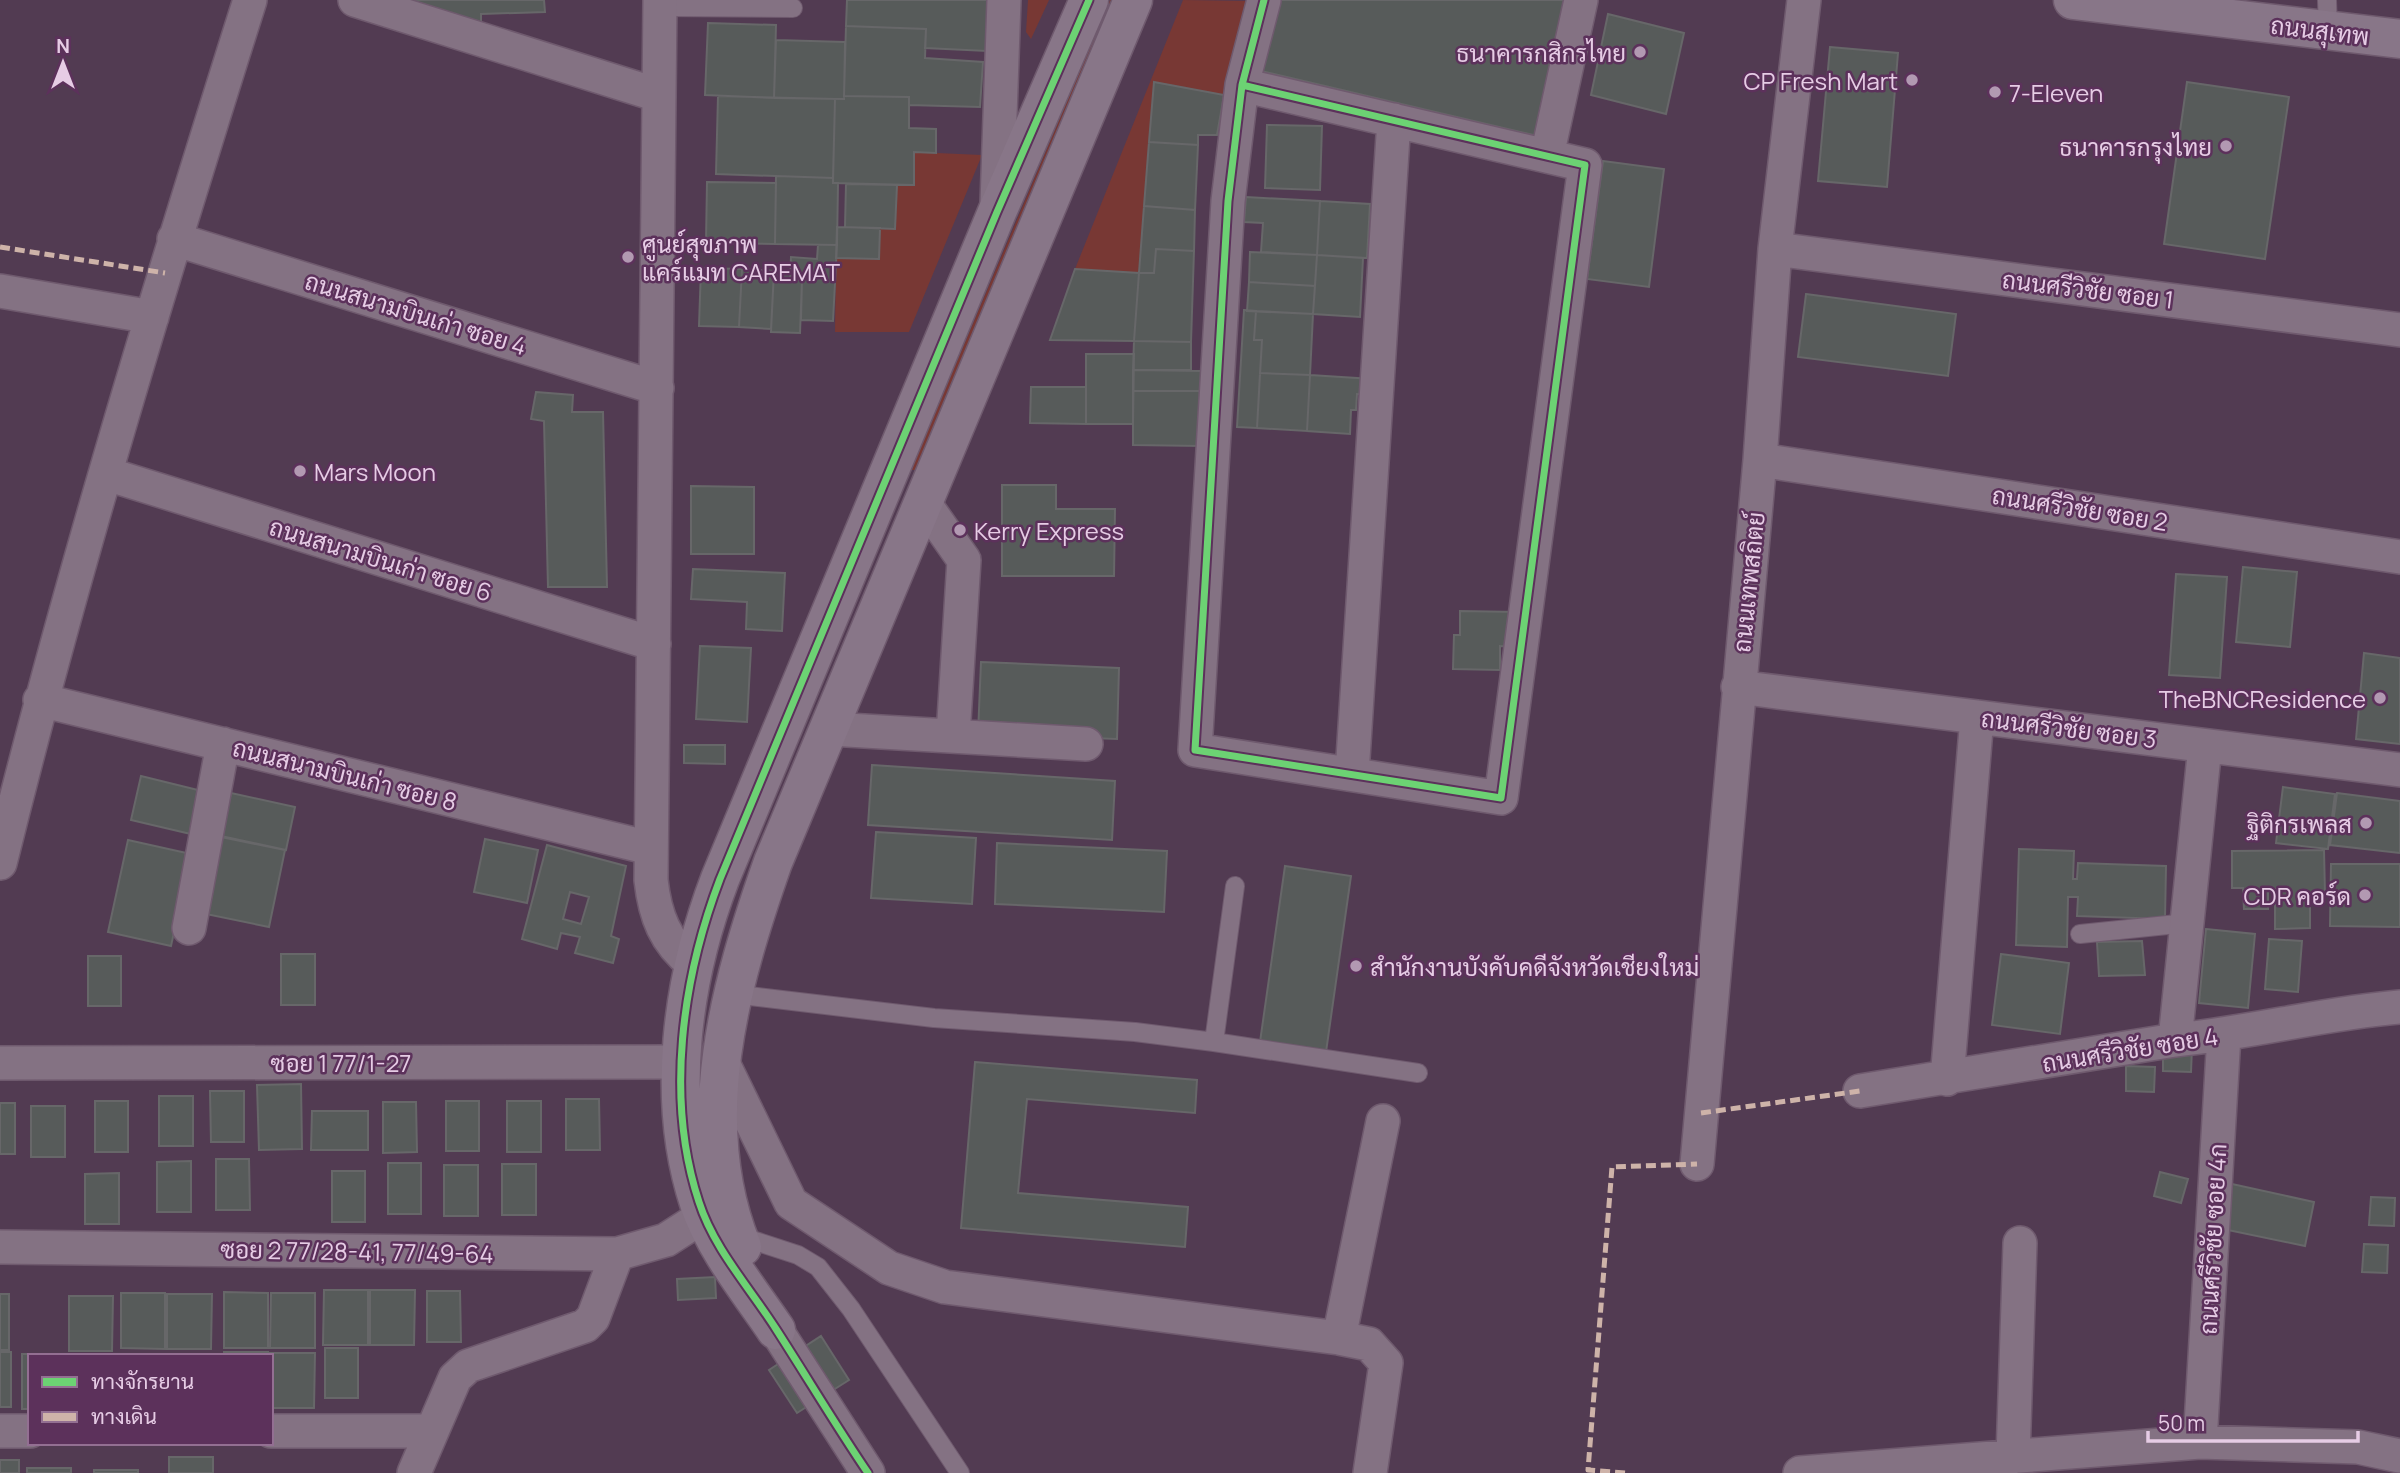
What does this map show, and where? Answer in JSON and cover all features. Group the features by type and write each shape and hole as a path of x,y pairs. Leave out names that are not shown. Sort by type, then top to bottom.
{"street":[{"path":"0,863 40,700 174,239 250,0"},
{"path":"355,0 658,95"},
{"path":"997,212 1004,0"},
{"path":"867,1473 720,1247 705,1215 687,1156 682,1062 691,973 703,924 720,879 997,212 1089,0"},
{"path":"776,1330 730,1219 716,1131 721,1059 733,994 750,928 773,863 1133,0"},
{"path":"1242,85 1585,165 1501,798 1195,750 1228,201 1242,85 1264,0"},
{"path":"1547,156 1581,0"},
{"name":"ถนนเทพสถิตย์","path":"1697,1164 1760,460 1775,249 1804,0"},
{"name":"ถนนสุเทพ","path":"2073,0 2328,15 2400,39"},
{"path":"660,4 651,880 659,923 691,973 733,994"},
{"path":"1352,774 1394,120"},
{"name":"ถนนสนามบินเก่า ซอย 4","path":"174,239 657,388"},
{"name":"ถนนศรีวิชัย ซอย 1","path":"1775,249 2400,330"},
{"path":"0,291 152,317"},
{"name":"ถนนศรีวิชัย ซอย 2","path":"1760,460 2400,556"},
{"name":"ถนนสนามบินเก่า ซอย 6","path":"107,474 654,644"},
{"path":"924,503 964,560 953,736"},
{"name":"ถนนศรีวิชัย ซอย 3","path":"1738,687 2400,770"},
{"name":"ถนนสนามบินเก่า ซอย 8","path":"40,700 650,848"},
{"path":"1947,1079 1977,717"},
{"path":"830,729 1086,744"},
{"path":"189,928 223,744"},
{"path":"2175,1040 2205,746"},
{"name":"ถนนศรีวิชัย ซอย 4","path":"1860,1091 2175,1040 2224,1035 2344,1012 2400,1007"},
{"name":"ถนนศรีวิชัย ซอย 4ก","path":"2200,1442 2224,1035"},
{"path":"721,1059 791,1203 889,1268 945,1287 1369,1344 1386,1363 1370,1473"},
{"name":"ซอย 1 77/1-27","path":"0,1063 682,1062"},
{"path":"1339,1338 1383,1121"},
{"name":"ซอย 2 77/28-41, 77/49-64","path":"0,1247 617,1254 666,1240 705,1215"},
{"path":"2013,1457 2020,1243"},
{"path":"414,1473 456,1378 468,1366 585,1326 593,1318 617,1254"},
{"path":"0,1431 28,1431"},
{"path":"273,1431 432,1431"},
{"path":"1800,1473 1961,1467 2013,1457 2066,1463 2200,1442 2358,1447 2400,1456"}],"lane":[{"path":"660,4 793,8"},
{"path":"1214,1042 1235,886"},
{"path":"2080,934 2187,923"},
{"path":"733,994 934,1018 1135,1032 1418,1073"},
{"path":"737,1235 797,1255 818,1267 851,1309 960,1473"}],"shaded area":[{"path":"1028,0 1049,0 1031,39 1026,32"},
{"path":"1110,0 1121,0 924,470 911,470"},
{"path":"1183,0 1252,1 1224,95 1154,83 1139,273 1075,269"},
{"path":"914,152 982,155 909,332 835,332 836,258 879,259 880,228 895,228 897,185 914,185"}],"building":[{"path":"396,0 544,0 545,12 481,14 481,25"},
{"path":"847,0 990,0 987,51 925,48 926,29 846,26"},
{"path":"1278,0 1569,0 1538,136 1261,71"},
{"name":"ธนาคารกสิกรไทย","path":"1608,14 1684,33 1666,114 1591,95"},
{"path":"708,23 776,25 774,98 705,95"},
{"path":"846,26 926,29 925,58 983,62 980,107 909,105 909,97 844,96"},
{"path":"776,40 845,42 844,99 774,98"},
{"path":"1830,47 1898,53 1887,187 1818,181"},
{"path":"1154,82 1224,95 1217,135 1198,135 1198,145 1149,142"},
{"path":"2187,82 2289,97 2265,259 2164,244"},
{"path":"718,96 835,99 833,178 716,174"},
{"path":"844,96 909,97 909,128 936,129 936,153 914,152 914,185 833,183 835,99 844,99"},
{"path":"1267,125 1322,126 1320,190 1265,188"},
{"path":"1149,142 1198,145 1195,210 1144,206"},
{"path":"1603,161 1664,169 1649,287 1587,279"},
{"path":"776,176 833,178 833,183 838,183 837,245 775,244"},
{"path":"707,182 776,183 775,244 706,243"},
{"path":"846,184 897,185 895,229 845,227"},
{"path":"1246,197 1320,201 1317,255 1261,252 1263,223 1244,222"},
{"path":"1320,201 1370,204 1367,258 1317,255"},
{"path":"1144,206 1195,210 1194,251 1156,249 1154,273 1139,273"},
{"path":"837,227 880,228 879,259 836,258"},
{"path":"818,245 837,245 833,321 801,320 802,280 790,279 791,257 817,259"},
{"path":"1156,249 1194,251 1191,342 1134,341 1139,273 1154,273"},
{"path":"1250,252 1317,255 1315,286 1249,282"},
{"path":"1317,255 1363,258 1360,317 1313,314"},
{"path":"701,268 742,269 739,327 699,326"},
{"path":"742,269 774,271 771,329 739,327"},
{"path":"1075,269 1139,273 1134,341 1050,340"},
{"path":"774,271 791,272 790,279 802,280 800,333 771,332"},
{"path":"1249,282 1315,286 1313,314 1247,311"},
{"path":"1806,294 1956,314 1948,376 1798,357"},
{"path":"1244,310 1256,311 1254,340 1262,340 1257,428 1237,427"},
{"path":"1256,311 1313,314 1310,375 1260,373 1262,340 1254,340"},
{"path":"1134,341 1191,342 1191,370 1133,370"},
{"path":"1086,354 1134,354 1133,424 1086,424"},
{"path":"1133,370 1202,371 1201,391 1133,391"},
{"path":"1260,373 1310,375 1307,431 1257,428"},
{"path":"1310,375 1372,379 1371,395 1357,394 1356,410 1351,410 1350,434 1307,431"},
{"path":"1031,387 1086,387 1086,424 1030,423"},
{"path":"1133,391 1201,391 1201,446 1133,445"},
{"path":"536,392 573,395 572,412 603,412 607,587 548,587 544,421 531,419"},
{"path":"1002,485 1056,485 1056,509 1115,509 1114,576 1002,576"},
{"path":"691,486 754,487 754,554 691,554"},
{"path":"2243,567 2297,572 2290,647 2236,642"},
{"path":"693,569 785,573 782,631 746,629 747,602 691,599"},
{"path":"2176,574 2227,577 2220,678 2169,675"},
{"path":"1460,611 1518,612 1517,647 1500,646 1500,670 1453,669 1454,635 1460,635"},
{"path":"700,646 751,648 747,722 696,719"},
{"name":"TheBNCResidence","path":"2364,653 2400,658 2400,744 2356,739"},
{"path":"981,662 1119,668 1117,739 978,734"},
{"path":"684,745 725,745 725,764 684,763"},
{"path":"872,765 1115,781 1112,840 868,825"},
{"path":"141,776 206,792 195,835 131,820"},
{"path":"2283,787 2335,794 2328,849 2276,843"},
{"path":"231,793 295,807 286,850 221,836"},
{"name":"ฐิติกรเพลส","path":"2337,793 2400,801 2400,853 2330,845"},
{"path":"876,832 976,838 972,904 871,898"},
{"path":"221,837 285,850 269,927 206,914"},
{"path":"485,839 538,850 527,903 474,892"},
{"path":"128,840 191,854 171,946 108,932"},
{"path":"997,843 1167,851 1164,912 995,904"},
{"path":"547,845 626,866 611,936 619,939 613,963 575,953 580,937 561,933 557,949 522,939","holes":["570,892 589,897 581,924 563,919"]},
{"path":"2019,849 2074,851 2073,879 2077,879 2078,863 2166,866 2165,919 2077,916 2078,897 2068,897 2067,947 2016,945"},
{"path":"2324,850 2325,895 2310,895 2310,928 2275,929 2275,889 2268,889 2268,909 2244,909 2243,888 2232,888 2232,851"},
{"name":"CDR คอร์ด","path":"2331,864 2400,864 2400,927 2330,926"},
{"path":"1285,866 1351,876 1326,1052 1260,1042"},
{"path":"2206,929 2255,934 2248,1008 2199,1003"},
{"path":"2269,939 2302,941 2298,992 2265,989"},
{"path":"2142,941 2145,975 2099,976 2097,942"},
{"path":"281,954 315,954 315,1005 281,1005"},
{"path":"2001,954 2069,963 2060,1034 1992,1025"},
{"path":"88,956 121,956 121,1006 88,1006"},
{"path":"2163,1047 2192,1048 2191,1072 2163,1071"},
{"path":"975,1062 1197,1080 1195,1113 1027,1099 1018,1193 1188,1207 1185,1247 961,1228"},
{"path":"2126,1066 2155,1067 2154,1092 2126,1091"},
{"path":"301,1084 302,1149 259,1150 257,1085"},
{"path":"210,1091 244,1091 244,1142 211,1142"},
{"path":"159,1096 193,1096 193,1146 159,1146"},
{"path":"566,1099 599,1099 600,1150 566,1150"},
{"path":"95,1101 128,1101 128,1152 95,1152"},
{"path":"446,1101 479,1101 479,1151 446,1151"},
{"path":"507,1101 541,1101 541,1152 507,1152"},
{"path":"383,1102 416,1102 417,1152 383,1153"},
{"path":"0,1103 15,1103 15,1154 0,1154"},
{"path":"31,1106 65,1106 65,1157 31,1157"},
{"path":"312,1111 368,1111 368,1150 311,1150"},
{"path":"216,1159 249,1159 250,1210 216,1210"},
{"path":"191,1161 191,1212 157,1212 157,1162"},
{"path":"388,1163 421,1163 421,1214 388,1214"},
{"path":"502,1164 536,1164 536,1215 502,1215"},
{"path":"444,1165 478,1165 478,1216 444,1216"},
{"path":"332,1171 365,1171 365,1222 332,1222"},
{"path":"2160,1172 2188,1179 2181,1203 2154,1196"},
{"path":"119,1173 119,1224 85,1224 85,1174"},
{"path":"2232,1184 2314,1202 2305,1246 2223,1229"},
{"path":"2371,1197 2395,1198 2394,1226 2369,1225"},
{"path":"2364,1244 2388,1245 2387,1273 2362,1272"},
{"path":"715,1277 716,1298 678,1300 677,1279"},
{"path":"324,1290 368,1290 368,1345 323,1345"},
{"path":"370,1290 415,1290 414,1345 370,1345"},
{"path":"427,1291 460,1291 461,1342 427,1342"},
{"path":"224,1292 268,1293 268,1348 224,1348"},
{"path":"121,1293 165,1293 165,1349 121,1348"},
{"path":"271,1293 315,1293 315,1348 270,1348"},
{"path":"0,1294 9,1294 9,1350 0,1350"},
{"path":"167,1294 212,1294 211,1349 167,1349"},
{"path":"69,1296 113,1296 112,1351 69,1351"},
{"path":"821,1336 849,1380 797,1413 769,1370"},
{"path":"325,1348 358,1348 358,1398 325,1398"},
{"path":"0,1352 11,1352 11,1407 0,1407"},
{"path":"224,1352 268,1352 268,1354"},
{"path":"315,1353 314,1408 273,1408 273,1354 270,1354"},
{"path":"22,1354 28,1354 28,1409 22,1409"},
{"path":"169,1457 213,1457 213,1473 169,1473"},
{"path":"0,1460 19,1460 19,1473 0,1473"},
{"path":"27,1468 71,1468 71,1473 27,1473"},
{"path":"94,1470 138,1470 138,1473 94,1473"}],"marked path":[{"path":"0,247 165,273"},
{"path":"1701,1113 1860,1091"},
{"path":"1625,1473 1588,1470 1612,1167 1697,1164"}],"cycle path":[{"path":"868,1473 723,1252 699,1202 689,1163 683,1122 682,1039 688,998 696,957 720,879 997,212 1089,0"},
{"path":"1242,85 1585,165 1501,798 1195,750 1228,201 1242,85 1264,0"}],"place":[{"name":"ธนาคารกสิกรไทย","path":"1640,52"},
{"name":"CP Fresh Mart","path":"1912,80"},
{"name":"7-Eleven","path":"1995,92"},
{"name":"ธนาคารกรุงไทย","path":"2226,146"},
{"name":"ศูนย์สุขภาพ แคร์แมท CAREMAT","path":"628,257"},
{"name":"Mars Moon","path":"300,471"},
{"name":"Kerry Express","path":"960,530"},
{"name":"TheBNCResidence","path":"2380,698"},
{"name":"ฐิติกรเพลส","path":"2366,823"},
{"name":"CDR คอร์ด","path":"2365,895"},
{"name":"สำนักงานบังคับคดีจังหวัดเชียงใหม่","path":"1356,966"}]}
